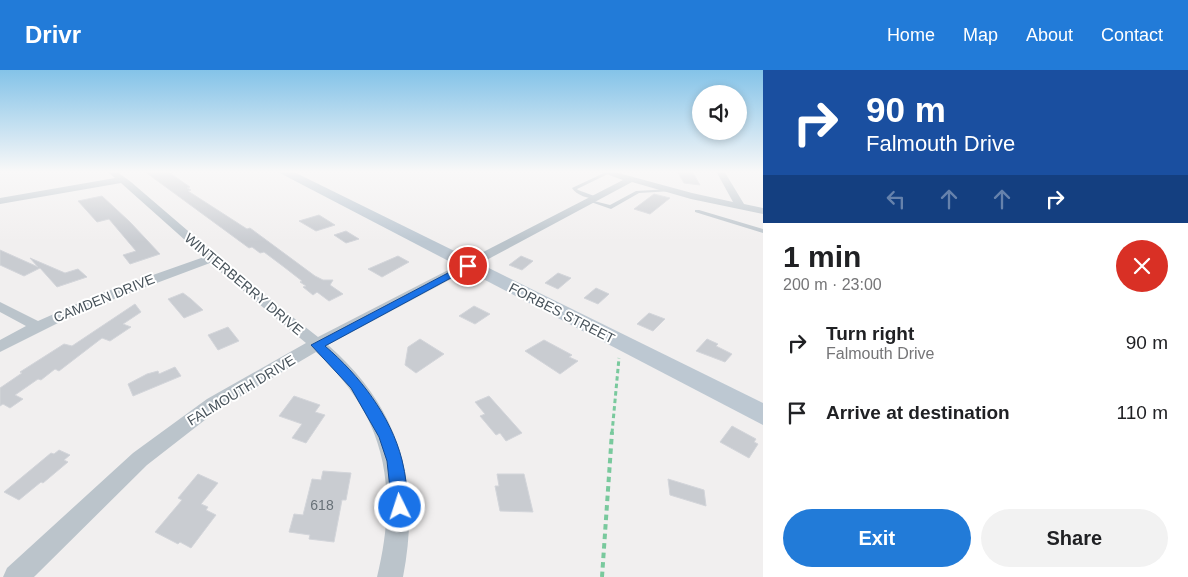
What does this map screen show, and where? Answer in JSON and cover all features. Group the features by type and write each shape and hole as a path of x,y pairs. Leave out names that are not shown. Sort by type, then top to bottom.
{"street":[{"path":"0,201 28,195"},
{"name":"WINTERBERRY DRIVE","path":"139,195 338,364 370,404 386,436 395,461 400,490 400,523 390,577"},
{"name":"FORBES STREET","path":"328,195 763,415"},
{"name":"FALMOUTH DRIVE","path":"16,577 140,459 181,426 242,385 602,195"},
{"path":"688,195 741,208 763,211"},
{"path":"733,195 741,208"},
{"name":"CAMDEN DRIVE","path":"0,347 36,326 86,303 213,258"},
{"path":"0,306 36,326"}],"lane":[{"path":"583,195 611,207 633,195"},
{"path":"697,211 763,231"}],"path":[{"path":"602,577 606,496 618,392 618,341"}],"building":[{"path":"176,195 194,195 247,229 250,228 315,276 323,280 333,280 330,285 343,294 329,301 317,292 313,295 303,287 306,286 300,282 302,281 264,252 260,253 252,247 249,248"},
{"path":"653,195 670,198 650,214 634,209"},
{"path":"102,196 160,254 130,264 123,255 136,251 109,219 97,222 78,201"},
{"path":"319,215 335,225 316,231 299,221"},
{"path":"346,231 359,239 346,243 334,235"},
{"path":"0,250 38,267 30,258 65,273 78,269 87,277 57,287 40,268 24,276 0,265"},
{"path":"398,256 409,262 382,277 368,269"},
{"path":"521,256 533,261 522,270 509,265"},
{"path":"558,273 571,278 558,289 545,283"},
{"path":"596,288 609,294 598,304 584,298"},
{"path":"183,293 203,310 184,318 168,299"},
{"path":"135,304 141,312 123,324 131,327 110,341 102,338 59,371 55,369 41,380 38,379 15,395 23,399 10,408 3,404 0,406 0,388 22,373 20,372 64,344 72,346"},
{"path":"474,306 490,314 475,324 459,316"},
{"path":"649,313 665,319 653,331 637,324"},
{"path":"228,327 239,341 218,350 208,335"},
{"path":"420,339 444,354 416,373 405,365 408,347"},
{"path":"707,339 732,354 725,362 696,351"},
{"path":"544,340 572,355 569,357 578,361 560,374 525,351"},
{"path":"175,367 181,376 133,396 128,384 147,374 158,371 159,374"},
{"path":"294,396 320,405 315,412 325,415 306,443 292,438 302,424 279,416"},
{"path":"489,396 522,433 506,441 500,433 496,435 480,416 485,414 475,402"},
{"path":"732,426 756,439 754,442 758,444 749,458 720,442"},
{"path":"59,450 70,455 64,460 68,462 43,483 41,482 19,500 4,492 51,453 54,454"},
{"path":"323,471 351,473 346,500 342,500 334,542 309,539 310,535 289,532 294,514 303,515 312,479 321,480"},
{"path":"198,474 218,483 201,504 208,507 206,510 216,515 191,548 180,542 178,544 155,532 182,500 178,498"},
{"path":"497,474 524,474 533,512 500,511 495,486 499,486"},
{"path":"668,479 704,490 706,506 670,495"}],"route":[{"path":"400,507 400,490 395,461 386,436 370,404 356,384 317,345 468,266"}]}
